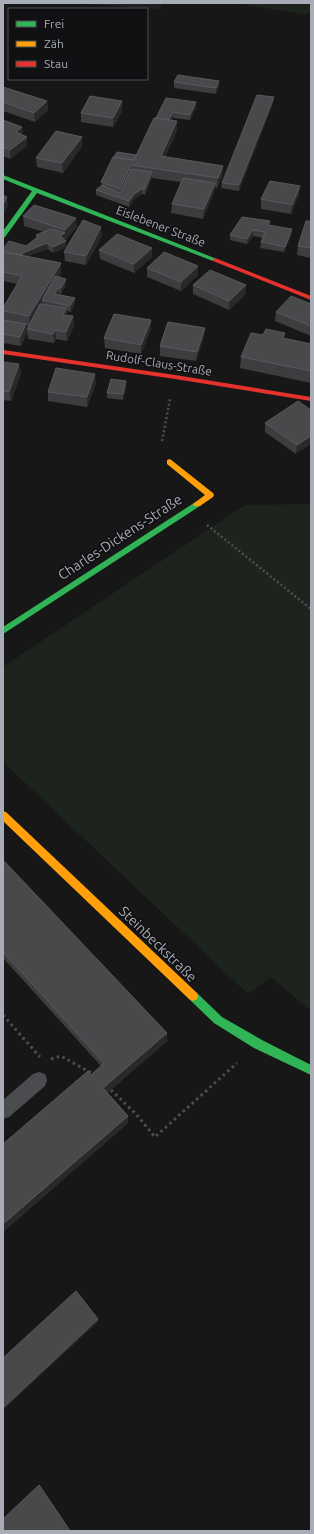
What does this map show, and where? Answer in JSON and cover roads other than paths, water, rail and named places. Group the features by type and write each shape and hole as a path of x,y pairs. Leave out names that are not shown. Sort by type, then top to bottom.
{"street":[{"name":"Eislebener Straße","path":"3,177 311,298"},
{"path":"3,236 36,190"},
{"name":"Rudolf-Claus-Straße","path":"3,352 175,377 311,399"},
{"name":"Charles-Dickens-Straße","path":"3,631 210,495 170,462"},
{"name":"Steinbeckstraße","path":"3,815 218,1020 258,1044 311,1070"}],"lane":[{"path":"3,1111 39,1080"}]}
